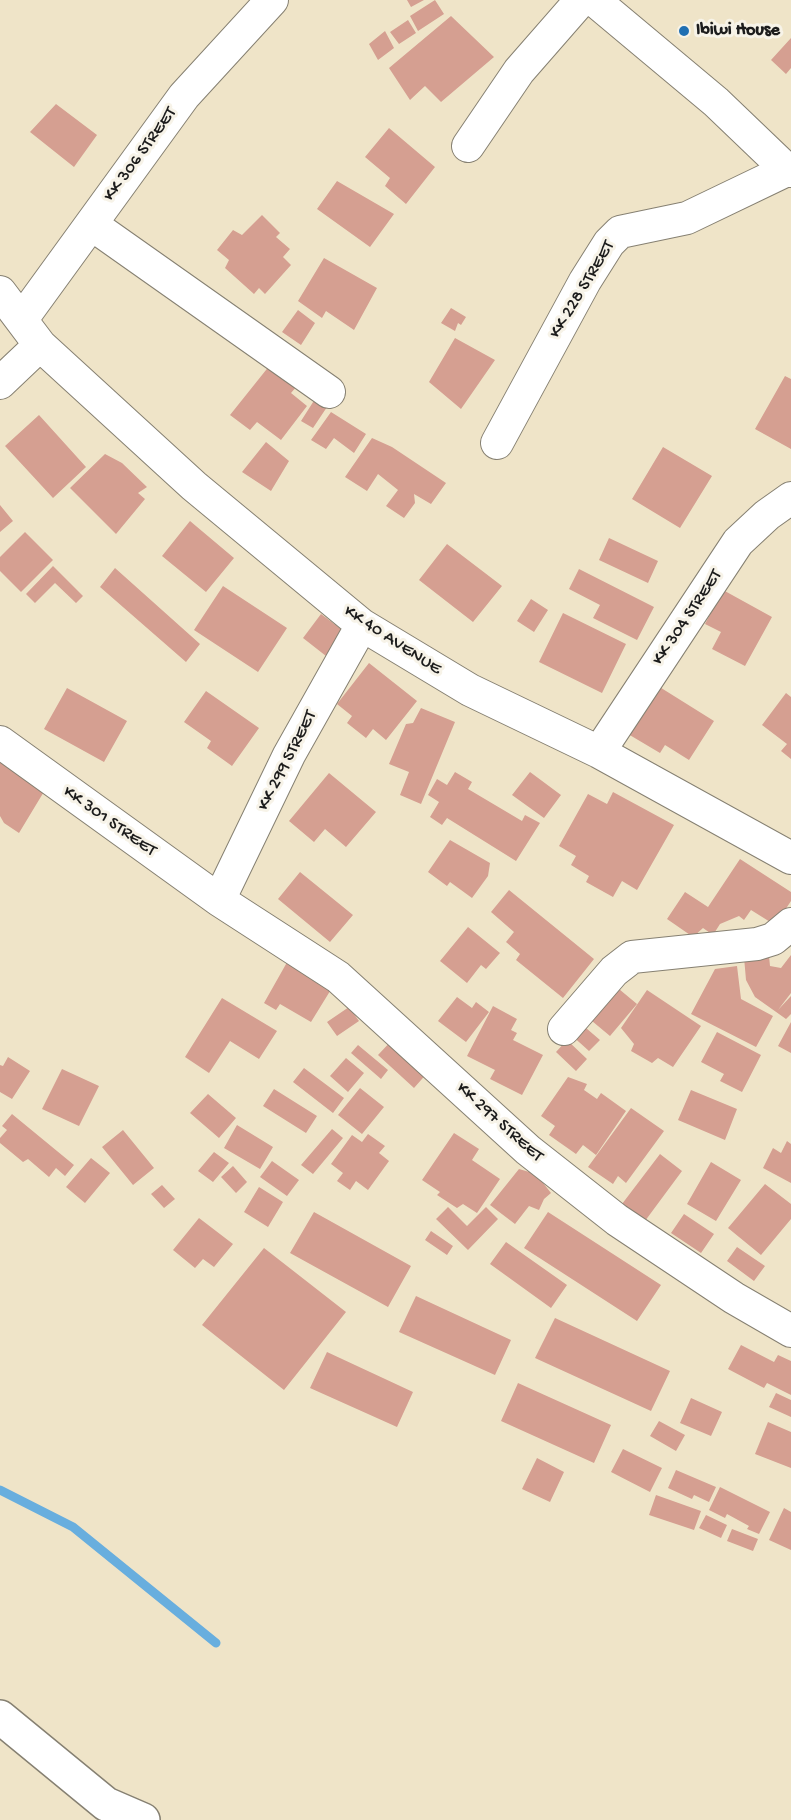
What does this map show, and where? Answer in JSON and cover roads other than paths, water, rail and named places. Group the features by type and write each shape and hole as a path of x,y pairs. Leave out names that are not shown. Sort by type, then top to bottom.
{"main road":[{"path":"0,1717 106,1804 143,1820"}],"street":[{"name":"KK 306 STREET","path":"22,319 184,96 272,0"},
{"path":"468,146 519,71 581,0"},
{"name":"KK 228 STREET","path":"497,443 585,281 609,243 620,232 687,218 789,171 716,102 594,0"},
{"path":"91,224 329,392"},
{"name":"KK 40 AVENUE","path":"0,292 40,345 194,486 362,625 470,690 599,752 791,858"},
{"path":"0,383 40,345"},
{"name":"KK 304 STREET","path":"599,752 738,542 766,515 791,498"},
{"name":"KK 299 STREET","path":"219,900 289,754 362,625"},
{"name":"KK 301 STREET","path":"0,742 219,900"},
{"name":"KK 297 STREET","path":"219,900 338,977 528,1150 617,1220 734,1298 791,1331"},
{"path":"564,1029 614,971 633,957 757,944 773,939 791,924"}],"waterway":[{"path":"0,1490 73,1527 216,1643"}],"place":[{"name":"Ibiwi House","path":"684,31"}]}
